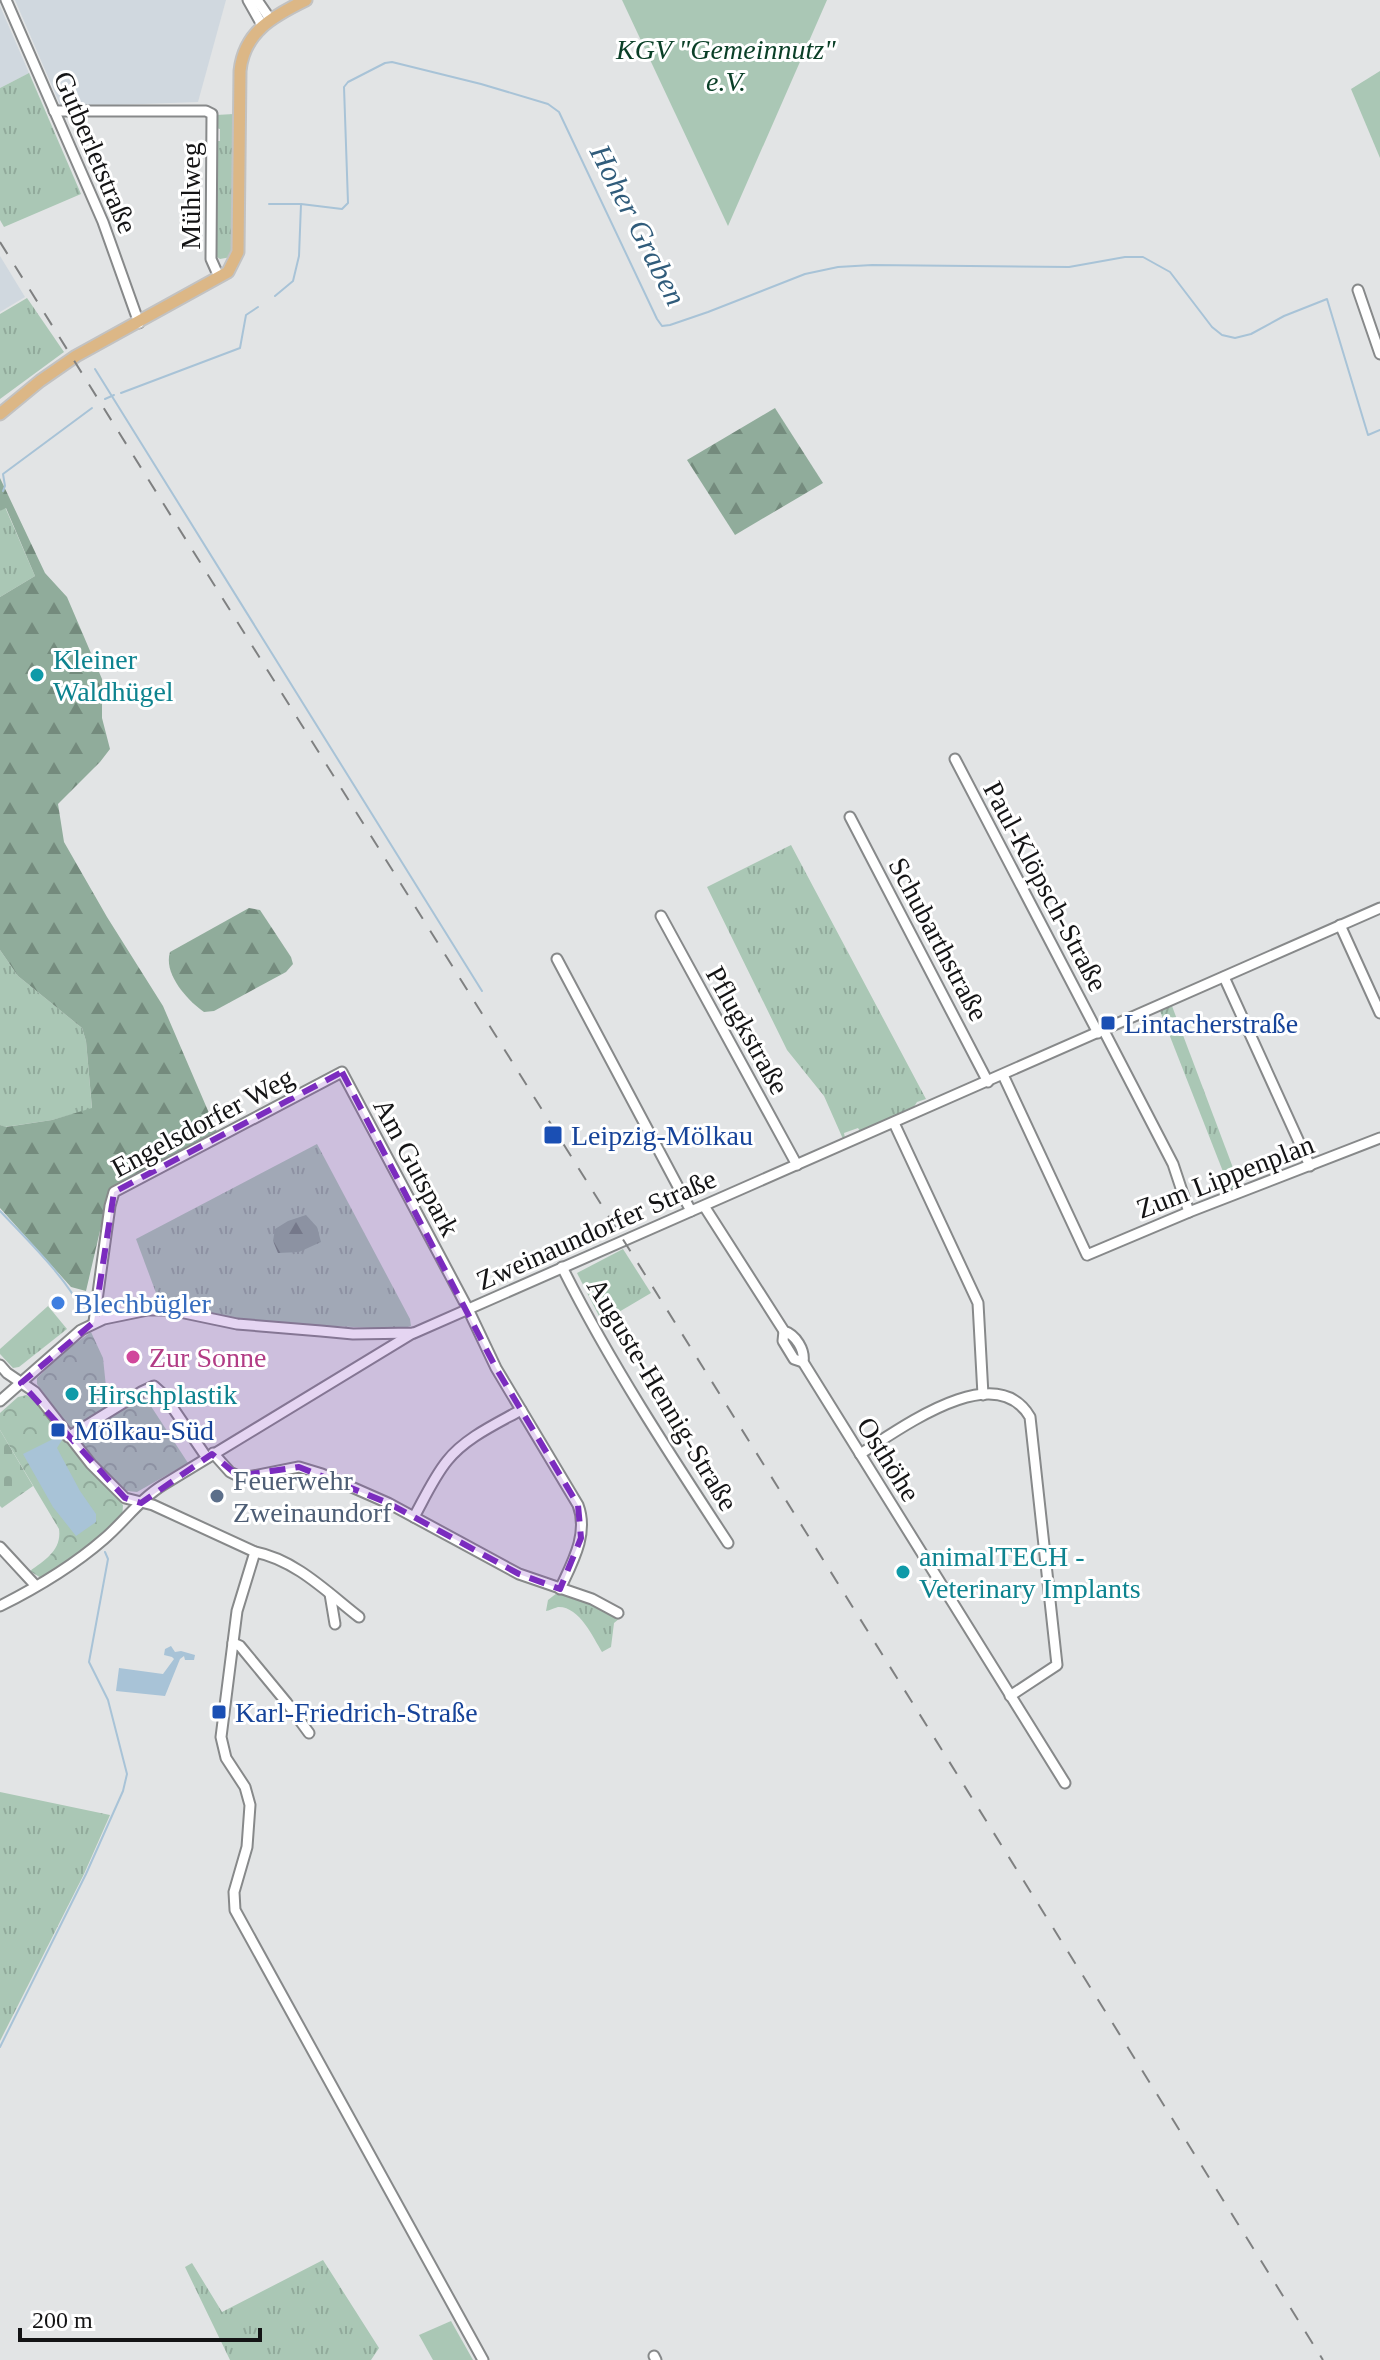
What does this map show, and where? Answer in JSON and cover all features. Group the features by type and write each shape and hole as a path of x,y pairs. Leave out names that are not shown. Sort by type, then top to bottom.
{"main road":[{"path":"0,414 76,356 228,272 238,252 240,65 249,42 266,22 306,0"}],"street":[{"name":"Gutberletstraße","path":"6,0 112,245 139,323"},
{"path":"248,0 266,22"},
{"path":"257,0 266,22"},
{"name":"Mühlweg","path":"54,111 206,111 212,114 211,259 219,277"},
{"path":"1358,290 1380,354"},
{"name":"Paul-Klöpsch-Straße","path":"955,759 1173,1164 1189,1212"},
{"name":"Schubarthstraße","path":"850,817 988,1082"},
{"name":"Zweinaundorfer Straße","path":"0,1401 66,1342 94,1322 136,1312 162,1310 237,1324 353,1334 414,1333 1380,908"},
{"name":"Pflugkstraße","path":"661,916 797,1165"},
{"path":"1340,925 1380,1013"},
{"path":"557,959 691,1211"},
{"path":"1224,977 1310,1166"},
{"name":"Am Gutspark","path":"342,1072 496,1368 576,1500 582,1518 581,1538 560,1589"},
{"name":"Engelsdorfer Weg","path":"94,1322 114,1192 342,1072"},
{"name":"Zum Lippenplan","path":"1003,1075 1087,1255 1380,1138"},
{"path":"894,1123 978,1303 983,1395"},
{"name":"Osthöhe","path":"704,1206 784,1331 792,1334 804,1353 803,1362 1065,1783"},
{"name":"Auguste-Hennig-Straße","path":"562,1267 591,1323 657,1434 728,1543"},
{"path":"0,1606 83,1556 151,1492 414,1333"},
{"path":"0,1365 38,1395 68,1437 125,1498 153,1505 300,1571 359,1617"},
{"path":"68,1437 154,1386 210,1456 238,1476 248,1477 299,1467 322,1474 388,1503 519,1574 592,1599 618,1613"},
{"path":"860,1454 944,1404 983,1395 1013,1397 1030,1417 1057,1665 1010,1696"},
{"path":"414,1517 454,1453 521,1410"},
{"path":"0,1547 36,1586"},
{"path":"255,1552 237,1611 222,1745 229,1764 245,1787 250,1814 247,1847 234,1892 235,1910 483,2360"},
{"path":"330,1594 335,1624"},
{"path":"233,1643 240,1646 309,1733"}],"highlighted area":[{"path":"342,1072 496,1368 578,1505 581,1538 560,1589 519,1574 388,1503 299,1467 238,1476 212,1454 141,1503 125,1498 21,1383 94,1322 114,1192"}],"shaded area":[{"path":"15,0 226,0 198,102 61,107"},
{"path":"0,6 29,73 0,88"},
{"path":"0,256 25,297 0,312"}],"green space":[{"name":"KGV \"Gemeinnutz\" e.V.","path":"622,0 827,0 728,226"},
{"path":"1380,71 1380,158 1351,89"},
{"path":"29,73 81,194 4,227 0,220 0,88"},
{"path":"234,114 232,251 231,257 220,259 215,256 215,141 220,141 216,115"},
{"path":"27,298 64,352 0,399 0,314"},
{"path":"775,408 823,483 735,535 687,460"},
{"path":"0,478 45,573 67,597 102,679 102,718 110,749 58,804 64,842 163,1006 218,1134 109,1192 86,1291 71,1287 0,1208 0,1125 6,1127 52,1120 92,1108 82,1028 18,976 0,950 0,597 35,576 6,508 0,511"},
{"path":"5,507 35,576 0,597 0,511"},
{"path":"791,845 926,1099 917,1102 912,1110 861,1133 858,1128 844,1133 843,1139 824,1096 787,1050 707,887"},
{"path":"249,908 260,910 293,964 286,972 214,1011 204,1012 184,994 173,978 170,952"},
{"path":"0,950 18,976 82,1028 92,1109 52,1120 5,1127 0,1125"},
{"path":"1172,1006 1241,1189 1231,1192 1160,1011"},
{"path":"317,1144 411,1326 401,1329 237,1322 166,1306 159,1301 136,1239"},
{"path":"306,1215 317,1227 321,1242 299,1252 278,1253 273,1241 275,1229"},
{"path":"623,1249 651,1293 602,1322 577,1273"},
{"path":"48,1306 67,1329 19,1367 13,1368 0,1354 0,1349"},
{"path":"91,1332 103,1358 108,1406 70,1430 37,1384 37,1378"},
{"path":"143,1394 188,1463 137,1492 127,1491 118,1486 74,1436"},
{"path":"27,1395 123,1505 122,1519 79,1555 41,1578 30,1571 55,1549 59,1529 0,1430 0,1413 18,1397"},
{"path":"0,1430 33,1486 2,1508 0,1506"},
{"path":"557,1593 575,1597 608,1612 625,1614 614,1623 611,1647 602,1652 579,1617 566,1608 546,1611 548,1600"},
{"path":"0,1792 110,1815 84,1874 0,2041"},
{"path":"323,2260 379,2348 371,2360 230,2360 185,2267 192,2263 222,2312"},
{"path":"451,2321 473,2360 433,2360 419,2335"}],"water":[{"path":"59,1436 62,1440 57,1448 96,1514 96,1522 76,1536 53,1507 23,1454"},
{"path":"171,1646 175,1652 195,1655 194,1660 185,1660 184,1656 180,1659 165,1696 116,1691 119,1668 163,1674 174,1659 164,1655 165,1649"}],"waterway":[{"name":"Hoher Graben","path":"275,296 293,281 299,256 301,204 342,209 348,203 344,87 348,82 392,62 548,104 559,112 662,326 708,312 805,274 838,267 1069,267 1125,257 1143,257 1170,272 1212,327 1222,335 1235,338 1251,334 1284,316 1327,299 1368,435 1380,430"},
{"path":"269,204 300,204"},
{"name":"Hoher Graben","path":"121,393 240,348 246,315 258,307"},
{"path":"95,369 482,991"},
{"path":"105,399 114,395"},
{"name":"Hoher Graben","path":"3,491 3,474 92,408"},
{"path":"0,1211 57,1274 85,1315"},
{"path":"0,2047 86,1874 123,1791 127,1774 108,1700 89,1662 108,1559 105,1552"}],"railway":[{"path":"0,242 1323,2360"}],"place":[{"name":"Kleiner Waldhügel","path":"37,675"},
{"name":"Lintacherstraße","path":"1108,1023"},
{"name":"Leipzig-Mölkau","path":"553,1135"},
{"name":"Blechbügler","path":"58,1303"},
{"name":"Zur Sonne","path":"133,1357"},
{"name":"Hirschplastik","path":"72,1394"},
{"name":"Mölkau-Süd","path":"58,1430"},
{"name":"Feuerwehr Zweinaundorf","path":"217,1496"},
{"name":"animalTECH - Veterinary Implants","path":"903,1572"},
{"name":"Karl-Friedrich-Straße","path":"219,1712"}]}
